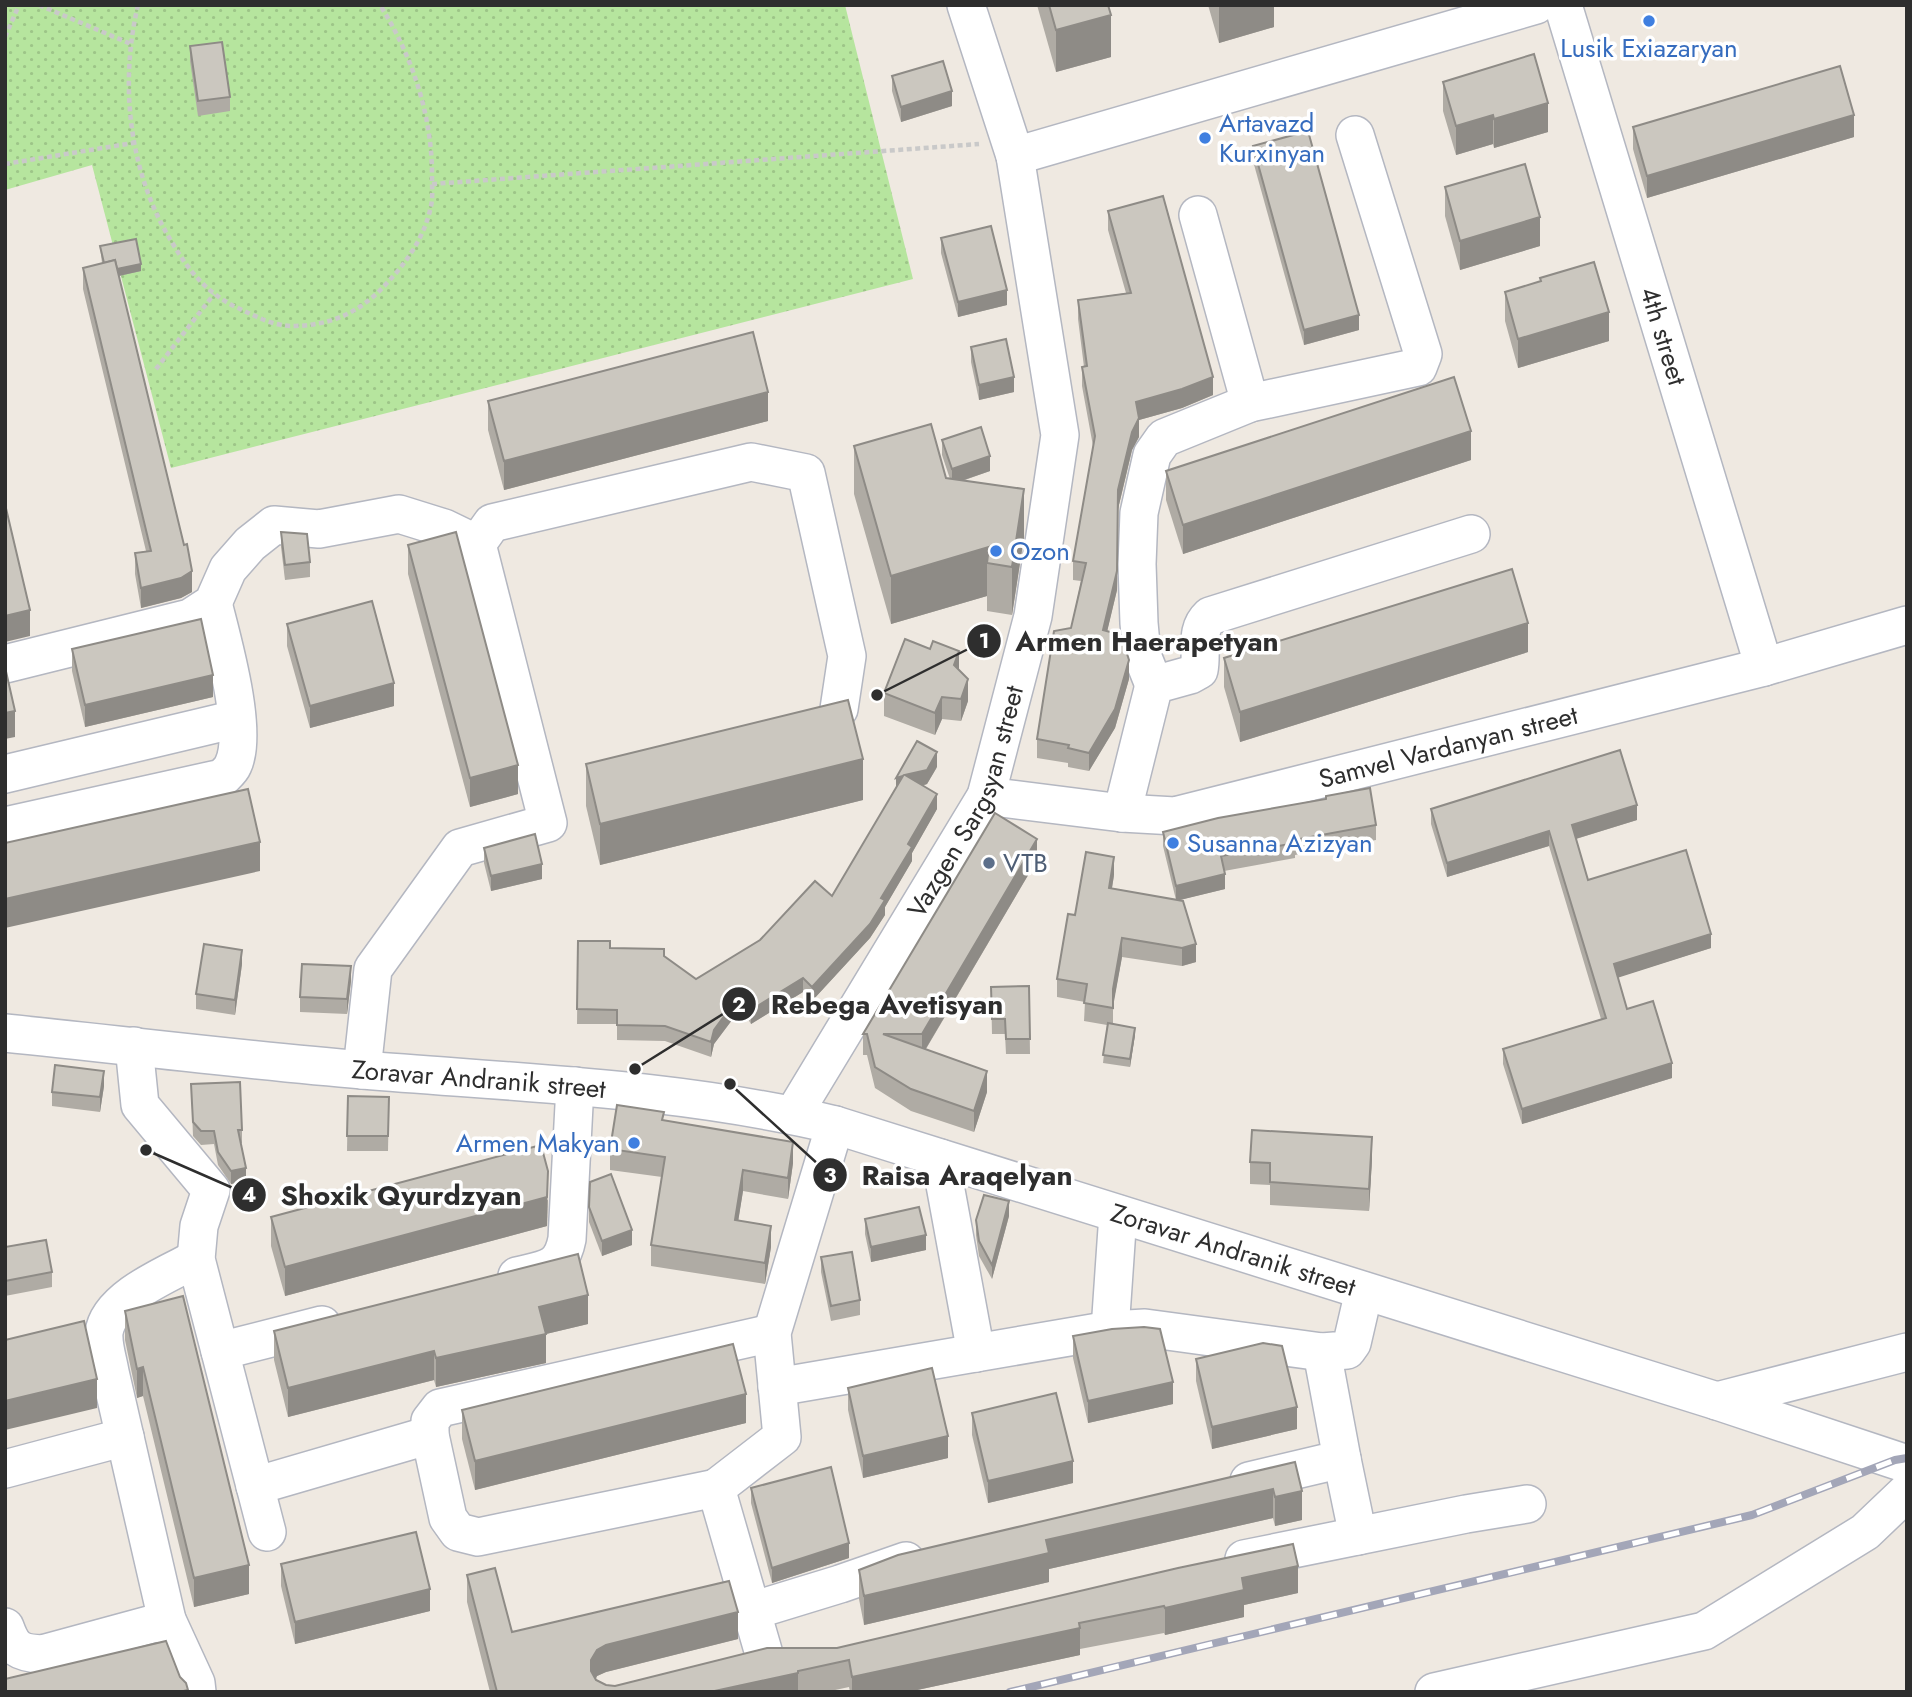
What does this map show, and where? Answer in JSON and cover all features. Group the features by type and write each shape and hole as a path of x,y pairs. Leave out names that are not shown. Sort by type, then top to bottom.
{"street":[{"name":"Vazgen Sargsyan street","path":"793,1115 986,796 1033,616 1060,435 1013,149 967,5"},
{"path":"1013,149 1536,5"},
{"name":"4th street","path":"1563,5 1764,667"},
{"path":"1122,813 1154,685 1142,655 1137,565 1139,513 1152,455 1164,438 1250,404 1418,367 1423,354 1355,135"},
{"path":"1198,215 1250,404"},
{"path":"362,1070 373,969 460,848 548,823 477,544 492,523 751,462 806,473 847,656 839,709"},
{"path":"5,664 190,618 213,603 228,569 250,544 274,525 319,529 399,514 444,528 477,544"},
{"path":"1154,685 1199,670 1200,634 1203,622 1210,616 1471,534"},
{"path":"5,826 222,778 233,766 238,747 229,671 213,603"},
{"name":"Samvel Vardanyan street","path":"986,796 1122,813 1175,816 1764,667 1907,625"},
{"path":"5,774 236,719"},
{"name":"Zoravar Andranik street","path":"5,1032 362,1070 575,1086 699,1100 793,1115 835,1125 1717,1401 1907,1464"},
{"path":"134,1046 141,1105 211,1190 200,1226 196,1259 267,1532"},
{"path":"485,1284 551,1268 564,1255 575,1086"},
{"path":"772,1333 440,1408 430,1421 430,1435 448,1518 458,1532 478,1537 716,1488 782,1437 772,1333 835,1125"},
{"path":"940,1158 976,1353"},
{"path":"1110,1330 1118,1214"},
{"path":"196,1259 144,1287 120,1304 110,1317 104,1334 110,1372 167,1620 196,1683 197,1692"},
{"path":"777,1387 1110,1330 1145,1328 1322,1352 1347,1350 1350,1348 1364,1291"},
{"path":"220,1351 352,1318"},
{"path":"1322,1352 1357,1536"},
{"path":"1717,1401 1907,1352"},
{"path":"255,1486 430,1435"},
{"path":"5,1469 125,1437"},
{"path":"1223,1487 1342,1459"},
{"path":"716,1488 752,1611 778,1654 726,1663"},
{"path":"1433,1692 1704,1631 1865,1532 1907,1492"},
{"path":"1212,1565 1527,1504"},
{"path":"752,1611 840,1584 892,1564 932,1555"},
{"path":"5,1627 10,1641 24,1653 42,1654 167,1620"}],"path":[{"path":"5,37 19,5"},
{"path":"39,5 131,44"},
{"path":"138,5 131,44 129,88 133,143 145,189 157,219 200,283 226,303 262,320 292,326 320,324 345,317 372,300 397,272 419,241 432,206 432,158 425,110 409,58 380,5"},
{"path":"5,164 133,143"},
{"path":"432,184 1013,149"},
{"path":"156,369 214,294"}],"green space":[{"path":"5,5 845,5 913,279 171,468 92,165 5,190"}],"building":[{"path":"1049,5 1108,5 1111,15 1056,30"},
{"path":"222,42 230,97 198,101 190,46"},
{"path":"1534,54 1548,103 1494,119 1493,115 1456,126 1443,82"},
{"path":"943,61 952,91 901,107 892,76"},
{"path":"1840,66 1854,115 1647,176 1633,127"},
{"path":"1308,131 1359,315 1304,330 1253,146"},
{"path":"1525,164 1540,217 1460,241 1445,187"},
{"path":"1163,196 1213,377 1136,402 1139,418 1132,432 1118,490 1117,571 1103,630 1121,635 1129,660 1115,709 1089,753 1068,748 1069,745 1037,739 1054,631 1071,628 1086,563 1073,561 1095,436 1082,367 1087,366 1078,300 1131,293 1108,211"},
{"path":"991,226 1007,290 958,302 941,238"},
{"path":"136,239 141,264 117,269 115,260 104,263 100,246"},
{"path":"115,260 192,571 181,578 141,588 135,553 151,551 83,268"},
{"path":"1594,262 1609,312 1518,339 1505,292"},
{"path":"753,332 768,392 504,461 488,401"},
{"path":"1006,339 1014,377 979,385 971,347"},
{"path":"1454,377 1471,431 1183,525 1166,471"},
{"path":"931,424 946,478 1024,489 1012,567 987,563 989,547 891,576 854,446"},
{"path":"981,427 990,456 952,469 942,440"},
{"path":"5,504 30,610 5,616"},
{"path":"281,532 307,534 310,562 285,565"},
{"path":"456,532 518,765 470,778 408,545"},
{"path":"1512,569 1528,623 1240,712 1224,658"},
{"path":"372,601 394,683 310,706 287,624"},
{"path":"201,619 213,675 85,705 72,649"},
{"path":"905,639 930,649 933,641 959,651 954,665 968,679 961,699 942,697 935,713 884,693"},
{"path":"5,667 15,711 5,713"},
{"path":"848,700 863,759 600,824 586,764"},
{"path":"917,741 937,752 927,770 905,775 937,794 908,844 912,847 881,898 885,900 870,924 812,987 803,978 751,1010 741,993 714,1030 711,1042 665,1026 617,1025 617,1010 577,1009 578,941 610,941 610,948 664,949 664,956 696,979 760,940 815,881 832,896 903,776 896,778"},
{"path":"1620,750 1637,805 1572,825 1588,880 1686,850 1711,934 1614,964 1627,1009 1653,1001 1672,1063 1522,1109 1503,1049 1606,1018 1549,831 1447,863 1431,809"},
{"path":"1370,788 1376,825 1221,856 1225,874 1176,886 1163,832 1218,818 1326,799 1326,796"},
{"path":"248,789 260,842 5,899 5,843"},
{"path":"995,813 1037,839 922,1034 883,1034 987,1071 974,1111 911,1089 875,1067 867,1034 863,1034"},
{"path":"535,834 542,864 491,876 484,848"},
{"path":"1086,852 1114,857 1109,888 1183,901 1196,944 1182,948 1122,938 1113,989 1113,1008 1084,1003 1087,984 1057,979 1068,914 1075,915"},
{"path":"204,944 242,950 235,1000 196,994"},
{"path":"302,964 351,966 347,999 300,997"},
{"path":"1029,986 1030,1039 1006,1039 1005,1019 992,1019 991,987"},
{"path":"1108,1023 1135,1028 1130,1059 1103,1055"},
{"path":"55,1065 104,1071 100,1097 52,1092"},
{"path":"240,1082 242,1130 238,1130 246,1168 231,1171 218,1152 214,1131 201,1131 193,1122 191,1084"},
{"path":"348,1096 389,1097 388,1136 347,1136"},
{"path":"617,1105 664,1112 662,1120 793,1142 788,1178 743,1170 735,1220 771,1226 765,1263 651,1245 665,1157 610,1149"},
{"path":"1252,1130 1372,1137 1369,1189 1270,1182 1270,1163 1250,1162"},
{"path":"541,1145 548,1171 547,1197 285,1267 271,1217"},
{"path":"611,1174 632,1230 602,1241 589,1207 590,1182"},
{"path":"984,1195 1009,1201 992,1265 979,1241 976,1220"},
{"path":"919,1207 926,1235 871,1247 865,1219"},
{"path":"46,1240 52,1272 5,1281 5,1247"},
{"path":"852,1252 860,1300 831,1306 821,1257"},
{"path":"578,1254 588,1295 539,1307 546,1334 436,1358 434,1351 288,1388 274,1331"},
{"path":"183,1296 249,1565 194,1578 143,1367 137,1369 125,1311"},
{"path":"84,1321 97,1379 5,1401 5,1340"},
{"path":"1144,1327 1160,1329 1173,1382 1088,1401 1073,1336"},
{"path":"1263,1343 1282,1346 1297,1407 1212,1427 1196,1359"},
{"path":"733,1344 746,1394 475,1461 462,1410"},
{"path":"932,1368 948,1436 863,1456 848,1388"},
{"path":"1056,1393 1073,1461 988,1481 972,1413"},
{"path":"1295,1462 1302,1491 1275,1497 1273,1489 1046,1540 1049,1553 864,1596 859,1570 898,1555"},
{"path":"831,1467 849,1543 772,1568 751,1488"},
{"path":"416,1532 430,1589 295,1622 281,1564"},
{"path":"1293,1544 1298,1566 1242,1578 1244,1590 1165,1608 1164,1606 1079,1623 1080,1628 852,1677 849,1660 710,1692 497,1692 467,1575 495,1568 512,1632 729,1581 738,1612 606,1645 597,1650 591,1660 591,1671 596,1680 615,1686 767,1648 837,1648 1178,1568"},
{"path":"166,1641 188,1690 5,1692 5,1679"}],"railway":[{"path":"1010,1692 1752,1515 1895,1460 1907,1458"}],"place":[{"name":"Lusik Exiazaryan","path":"1649,21"},
{"name":"Artavazd Kurxinyan","path":"1205,138"},
{"name":"Ozon","path":"996,551"},
{"name":"Armen Haerapetyan","path":"877,695"},
{"name":"Susanna Azizyan","path":"1173,843"},
{"name":"VTB","path":"989,863"},
{"name":"Rebega Avetisyan","path":"635,1069"},
{"name":"Raisa Araqelyan","path":"730,1084"},
{"name":"Armen Makyan","path":"634,1143"},
{"name":"Shoxik Qyurdzyan","path":"146,1150"}]}
